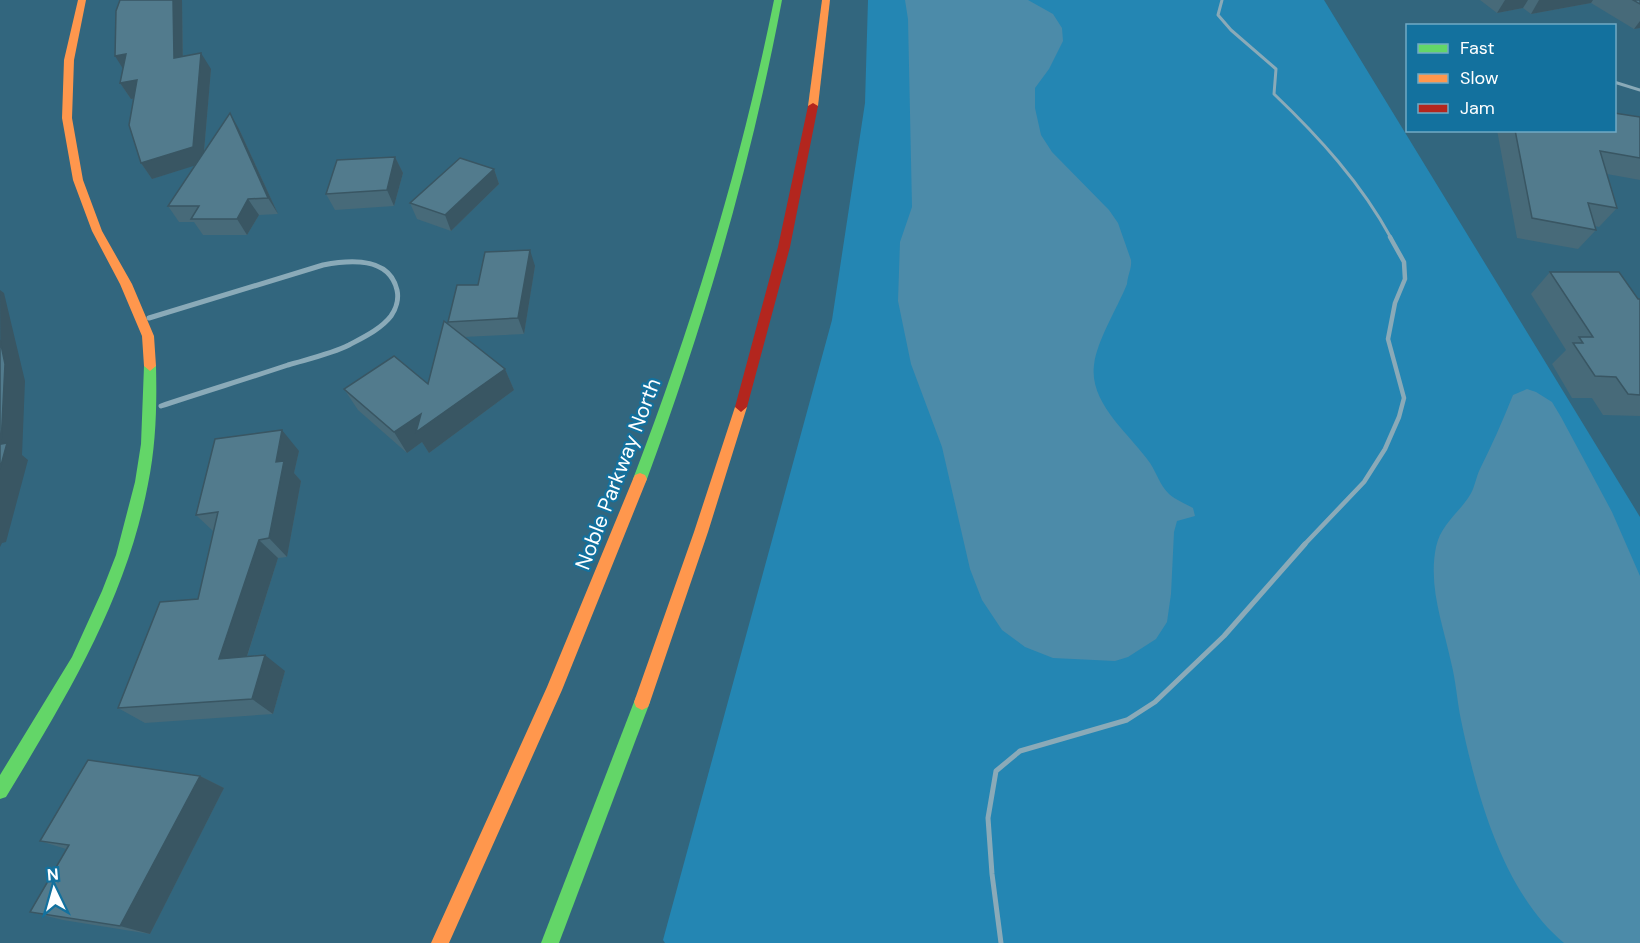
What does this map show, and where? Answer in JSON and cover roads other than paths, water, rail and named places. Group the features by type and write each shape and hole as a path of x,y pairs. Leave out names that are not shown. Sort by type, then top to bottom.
{"main road":[{"path":"0,791 77,663 123,561 145,472 152,409 148,336 126,284 97,231 78,180 67,117 69,60 82,0"},
{"name":"Noble Parkway North","path":"440,943 572,650 659,432 701,313 733,212 757,111 777,0"},
{"path":"550,943 659,656 721,473 757,351 788,233 806,147 819,68 826,0"}],"street":[{"path":"142,320 323,264 345,261 368,262 387,271 396,283 398,300 390,317 370,333 347,346 152,409"}],"lane":[{"path":"1001,943 992,874 988,818 996,771 1020,751 1127,720 1155,702 1224,636 1277,574 1364,482 1385,449 1399,417 1404,398 1388,339 1395,303 1405,279 1404,262 1385,227 1338,160 1311,129 1274,94 1276,69 1264,56 1226,26 1218,15 1222,0"},
{"path":"1616,83 1640,90"}]}
